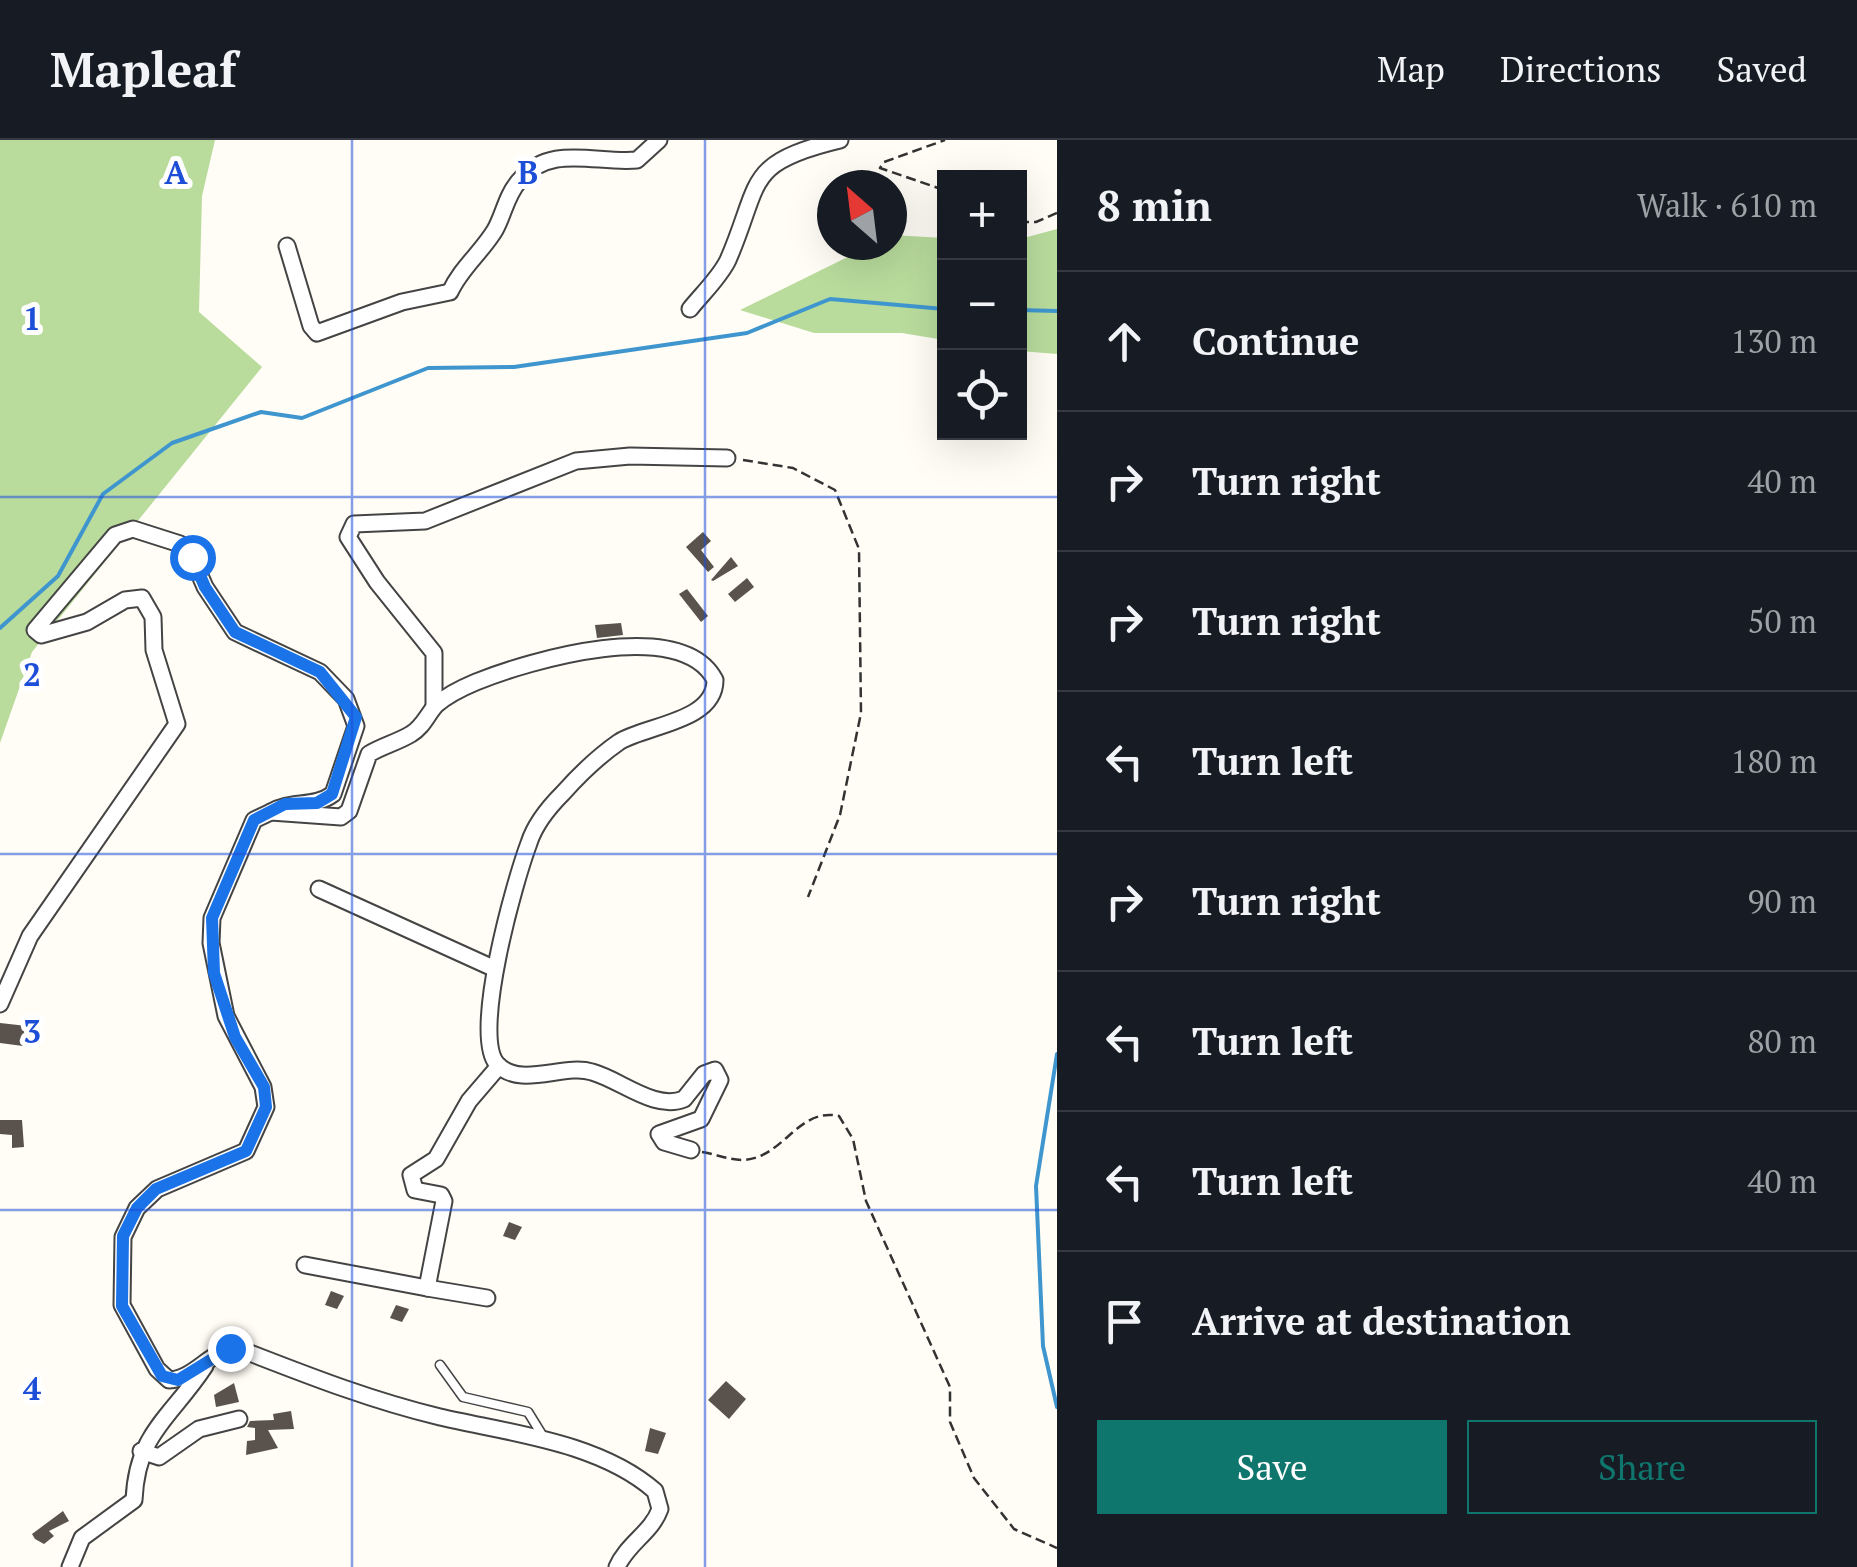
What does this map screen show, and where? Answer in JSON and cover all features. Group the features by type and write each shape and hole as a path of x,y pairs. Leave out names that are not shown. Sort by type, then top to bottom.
{"street":[{"path":"288,246 310,326 317,333 335,330 402,302 450,292 459,270 497,228 520,179 542,163 603,157 637,160 659,140"},
{"path":"690,309 727,263 752,187 768,168 808,147 840,140"},
{"path":"603,157 615,144"},
{"path":"434,707 434,652 377,582 348,537 354,524 425,520 576,461 630,456 728,458"},
{"path":"0,1004 30,936 177,724 154,650 152,617 142,598 125,600 86,622 41,635 35,630 114,535 132,529 180,544 192,557 205,587 235,632 320,672 350,707 356,726 332,794 317,803 285,804 254,820 247,830 212,918 211,943 226,1016 264,1087 266,1107 257,1135 246,1151 219,1166 156,1189 137,1208 123,1236 122,1306 156,1369 169,1380 178,1380 210,1358 236,1348 324,1384 442,1417 544,1438 614,1465 654,1491 660,1509 657,1518 627,1546 617,1567"},
{"path":"272,812 341,816 349,811 370,754 412,734 434,707 474,682 545,659 606,646 641,645 701,663 715,680 708,702 689,714 620,741 541,819 529,842 493,968 490,1050 499,1066 516,1074 589,1070 662,1102 674,1103 690,1094 704,1074 715,1070 720,1080 701,1119 660,1129 664,1142 691,1150"},
{"path":"319,889 493,968"},
{"path":"427,1288 444,1201 441,1195 415,1190 411,1175 436,1158 468,1101 499,1066"},
{"path":"305,1265 488,1298"},
{"path":"70,1567 82,1538 134,1500 141,1451 210,1358"},
{"path":"141,1451 159,1457 200,1429 240,1419"}],"lane":[{"path":"440,1365 462,1397 528,1412 544,1438"}],"path":[{"path":"937,188 880,168 884,162 945,140"},
{"path":"1027,223 1057,213"},
{"path":"728,458 793,468 836,490 858,549 861,713 840,815 808,897"},
{"path":"691,1150 744,1160 777,1148 805,1120 821,1112 840,1116 852,1139 866,1201 950,1387 950,1422 974,1478 1014,1529 1057,1548"}],"green space":[{"path":"0,140 215,140 202,196 199,312 262,367 32,652 0,743"},
{"path":"1057,229 1057,354 1027,352 1027,237"},
{"path":"907,236 937,238 937,339 902,333 814,333 740,310 842,260 907,260"}],"building":[{"path":"703,532 711,541 701,550 714,567 708,572 686,547"},
{"path":"731,557 738,566 711,580"},
{"path":"747,578 754,587 735,602 728,594"},
{"path":"687,589 708,616 701,622 679,594"},
{"path":"621,623 623,635 597,638 595,625"},
{"path":"0,1023 27,1026 23,1046 0,1043"},
{"path":"0,1120 22,1120 24,1147 12,1148 12,1135 0,1134"},
{"path":"509,1222 522,1227 515,1240 503,1236"},
{"path":"331,1291 344,1296 337,1309 325,1305"},
{"path":"396,1305 409,1309 402,1322 390,1318"},
{"path":"726,1381 746,1399 729,1419 708,1400"},
{"path":"234,1383 239,1402 216,1407 214,1395"},
{"path":"291,1411 294,1429 268,1430 278,1448 246,1455 247,1441 255,1440 255,1428 247,1427 250,1421 274,1420 273,1414"},
{"path":"650,1428 666,1433 658,1454 645,1451"},
{"path":"63,1511 69,1521 49,1531 54,1536 44,1544 35,1539 32,1534"}],"waterway":[{"path":"0,628 58,576 103,494 172,443 261,412 302,418 428,368 514,367 747,333 830,299 937,308"},
{"path":"1027,310 1057,311"},
{"path":"1057,1054 1036,1186 1043,1346 1057,1407"}],"route":[{"path":"192,557 205,587 235,632 270,645 320,672 356,717 332,794 317,803 285,804 254,820 212,918 214,973 226,1016 264,1087 266,1107 257,1135 246,1151 219,1166 156,1189 137,1208 123,1236 122,1306 162,1376 178,1380 230,1348"}]}
